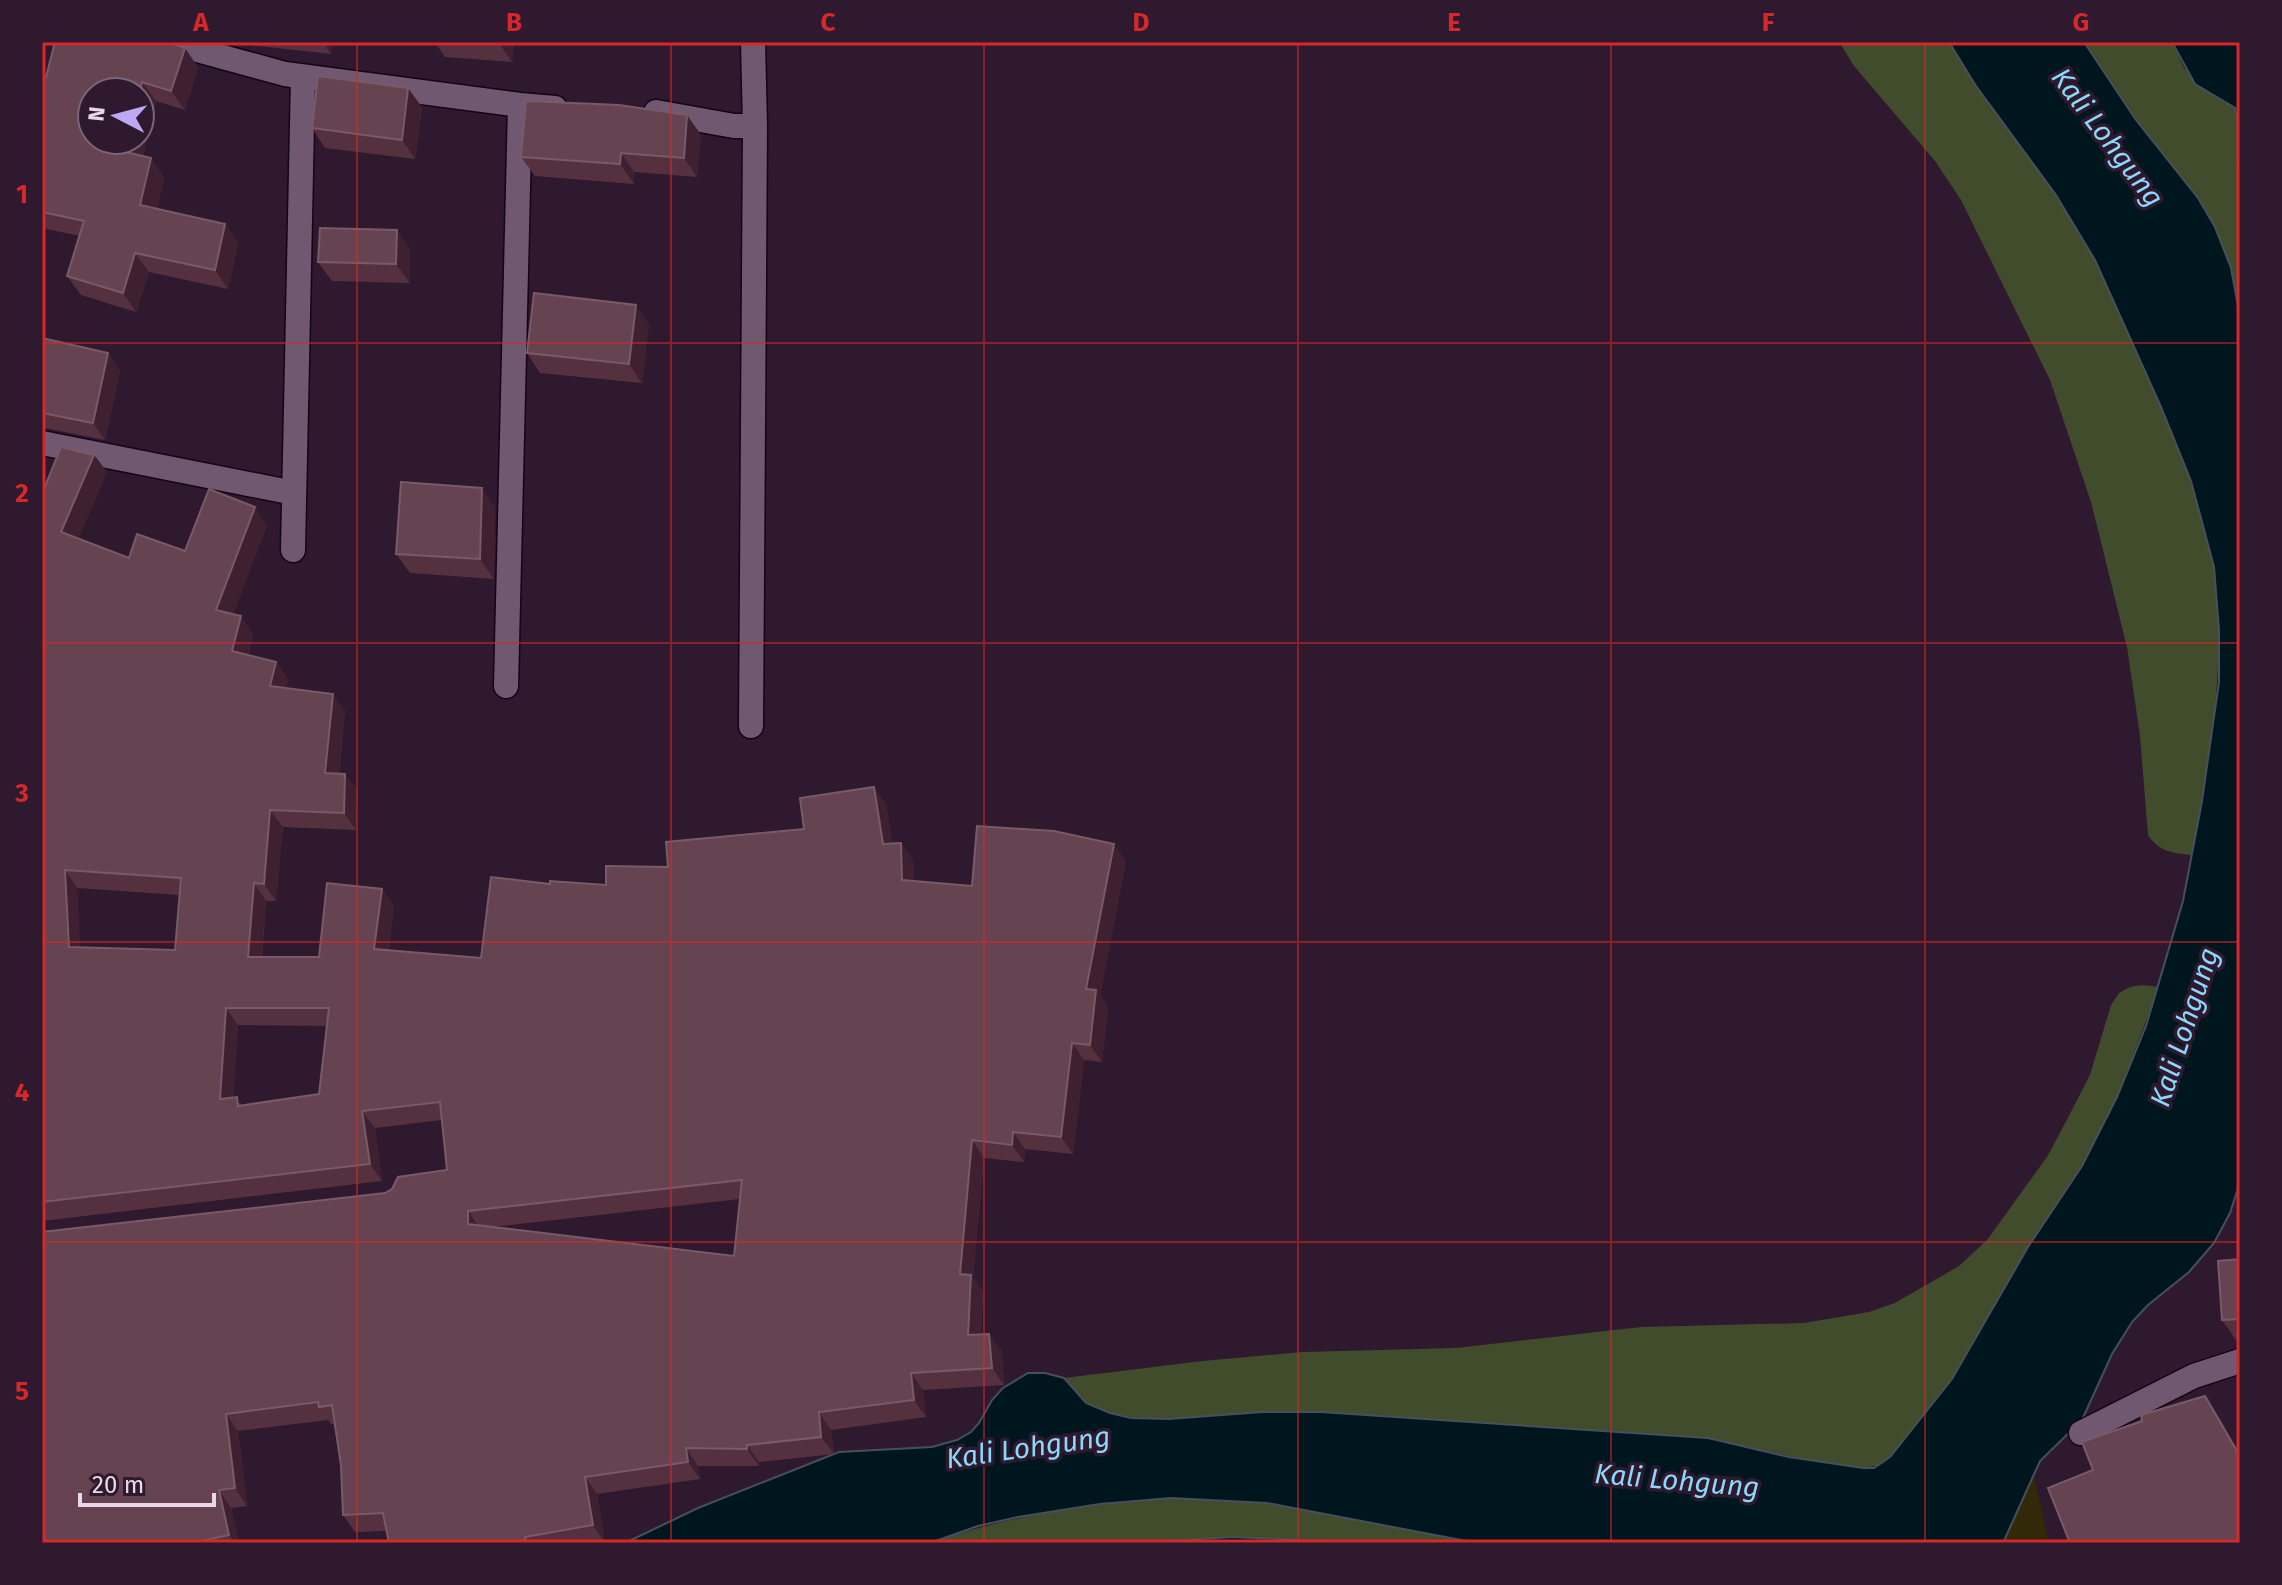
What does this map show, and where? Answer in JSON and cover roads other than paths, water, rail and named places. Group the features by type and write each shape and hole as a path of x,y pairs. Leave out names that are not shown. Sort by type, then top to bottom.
{"street":[{"path":"168,42 303,77 520,105 579,108"},
{"path":"751,726 753,42"},
{"path":"293,550 303,77"},
{"path":"506,686 520,105"},
{"path":"634,110 675,114 734,126 755,126"},
{"path":"42,443 294,493"},
{"path":"2081,1433 2194,1376 2240,1361"}],"water":[{"name":"Kali Lohgung","path":"1949,42 2084,42 2136,120 2198,198 2215,227 2231,268 2240,317 2240,1182 2230,1213 2214,1243 2189,1272 2132,1322 2112,1354 2082,1420 2040,1461 2003,1543 1477,1543 1267,1503 1171,1498 1100,1504 1018,1517 978,1526 930,1543 625,1543 698,1508 839,1452 932,1447 957,1440 979,1423 1003,1388 1028,1373 1064,1378 1086,1403 1131,1418 1321,1412 1708,1438 1789,1457 1863,1468 1874,1468 1890,1457 1952,1379 2028,1247 2082,1166 2117,1097 2146,1026 2183,901 2202,801 2219,682 2214,567 2191,481 2161,407 2095,260 2056,195 1976,86"},
{"path":"2172,42 2240,42 2240,178 2235,108 2195,84"},
{"path":"1232,1537 1326,1541 1338,1543 1136,1543"}]}
